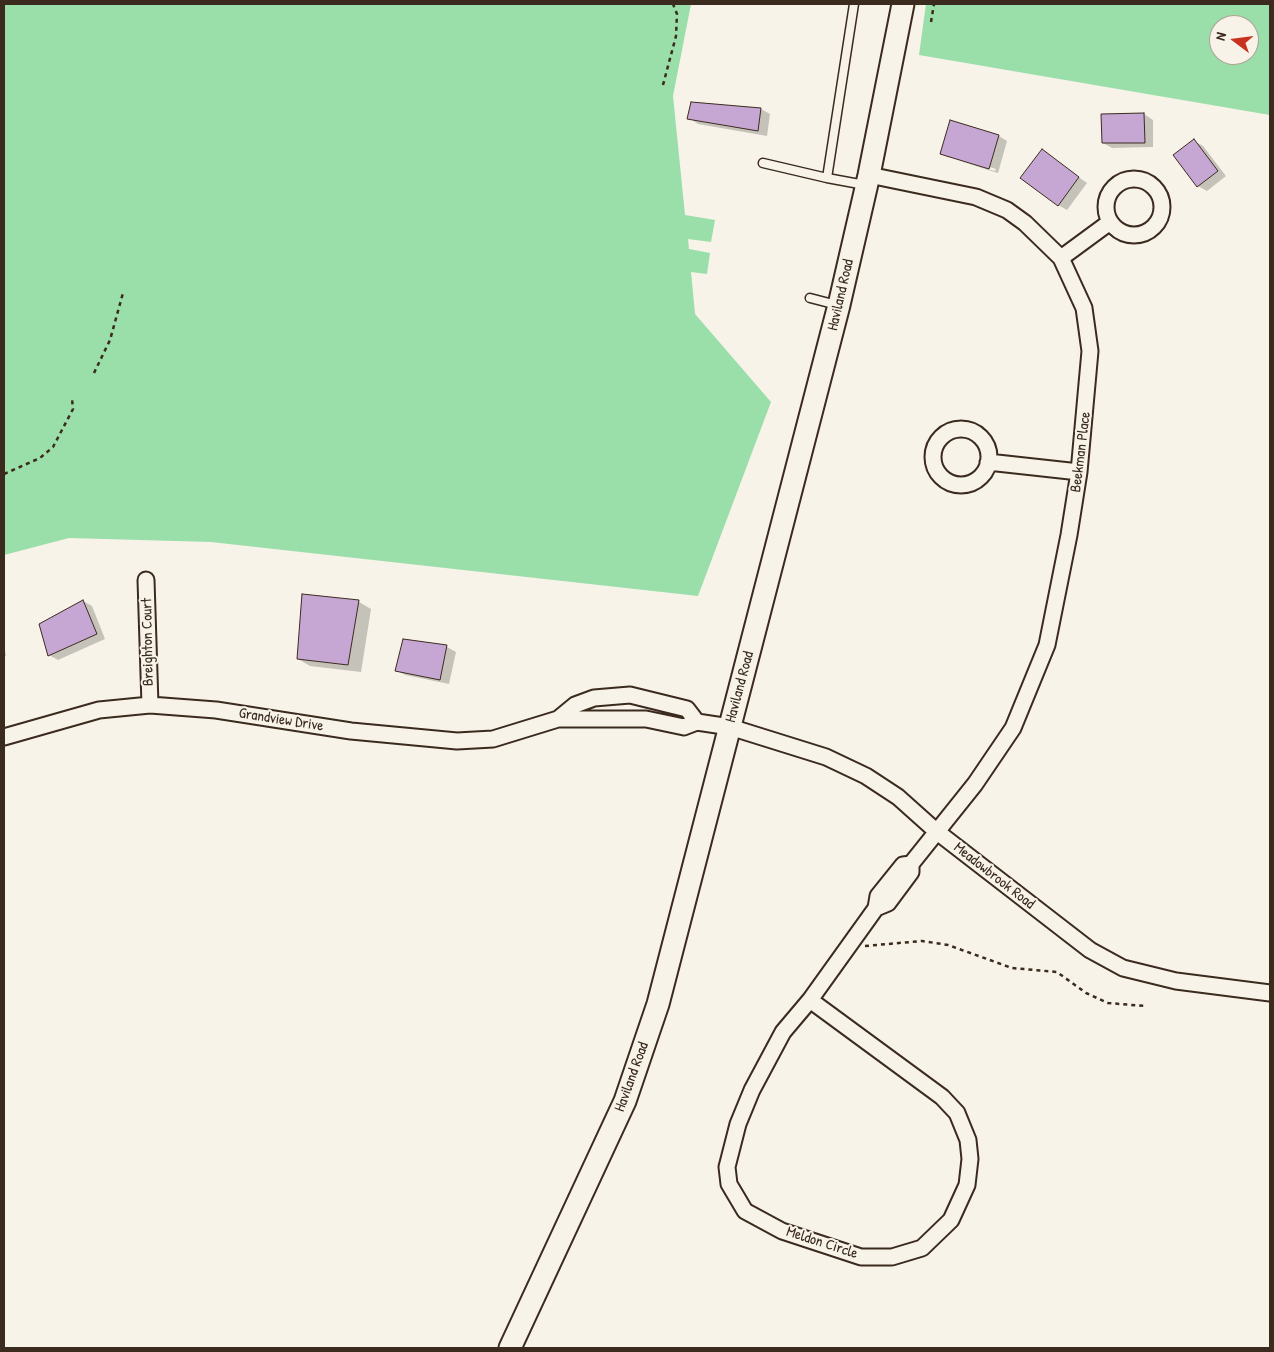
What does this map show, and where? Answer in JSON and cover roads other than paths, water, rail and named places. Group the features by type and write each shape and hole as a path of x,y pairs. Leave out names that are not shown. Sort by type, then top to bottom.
{"street":[{"name":"Haviland Road","path":"510,1348 625,1101 658,1004 839,305 868,180 903,4"},
{"name":"Beekman Place","path":"868,180 921,184 992,202 1025,223 1061,258 1084,308 1089,333 1090,376 1079,472 1069,535 1047,645 1013,728 975,784 936,831"},
{"path":"1061,258 1110,222"},
{"path":"988,462 1079,472"},
{"name":"Breighton Court","path":"146,580 150,705"},
{"name":"Grandview Drive","path":"4,736 99,710 150,705 216,710 352,732 457,741 493,739 558,720 646,719 684,727 697,722 687,709 630,695 594,698 575,705 558,720"},
{"name":"Meadowbrook Road","path":"697,722 730,727 826,757 866,776 898,797 936,831 1090,950 1123,968 1176,981 1270,993"},
{"name":"Meldon Circle","path":"810,1000 942,1097 957,1113 968,1140 970,1159 967,1185 951,1220 922,1248 892,1256 861,1257 782,1231 745,1211 729,1184 727,1168 730,1149 752,1090 783,1032 810,1000 876,908 888,903 911,872 911,864 936,831"}],"lane":[{"path":"828,178 854,4"},
{"path":"763,163 828,178 868,180"},
{"path":"810,298 839,305"}]}
